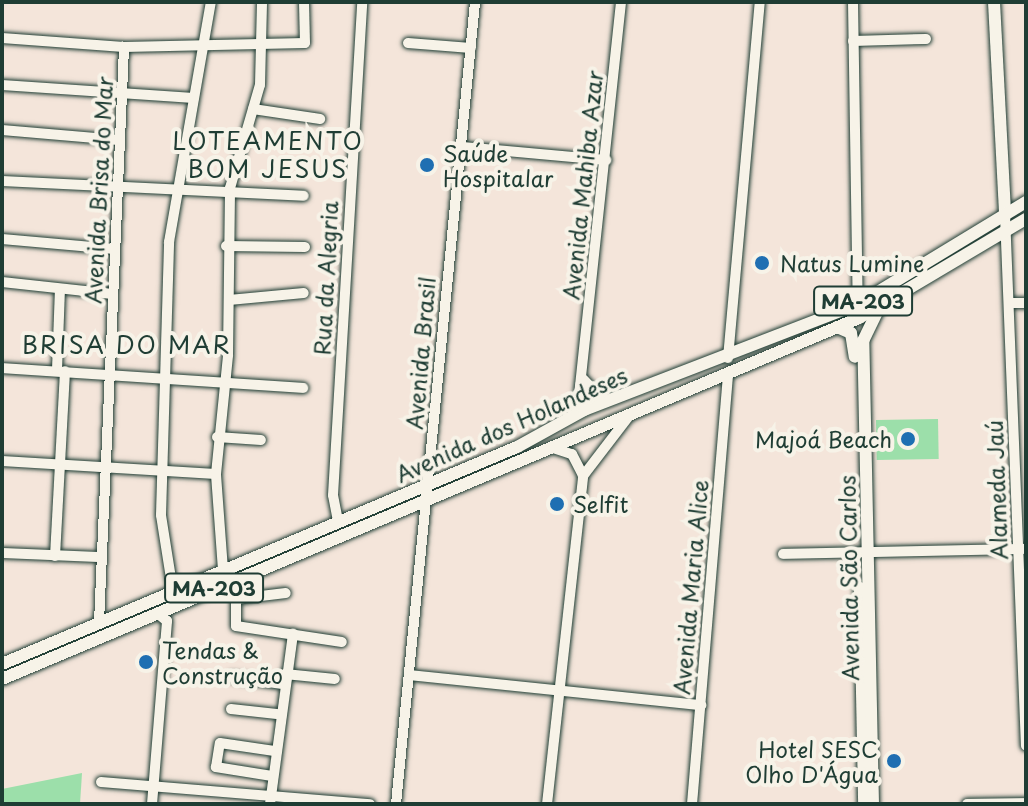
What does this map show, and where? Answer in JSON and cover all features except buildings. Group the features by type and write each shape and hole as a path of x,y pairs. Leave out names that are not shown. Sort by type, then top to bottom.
{"main road":[{"path":"994,2 1005,215"},
{"name":"Avenida dos Holandeses","path":"2,679 157,613 338,521 577,414 728,360 858,304 1026,202"},
{"name":"Avenida dos Holandeses","path":"2,664 173,591 227,576 553,448 837,327 880,308 1026,219"},
{"path":"989,225 1007,232"},
{"name":"Avenida São Carlos","path":"864,804 863,341 880,308"},
{"name":"Avenida São Carlos","path":"837,327 854,342 873,804"},
{"path":"611,424 606,409 679,376"},
{"path":"409,491 426,498"}],"street":[{"path":"173,591 162,535 170,374 174,184 194,98 211,2"},
{"path":"2,38 124,47 305,43 304,2"},
{"name":"Rua da Alegria","path":"338,521 334,508 362,2"},
{"name":"Avenida Brasil","path":"396,804 428,483 447,246 462,147 475,2"},
{"name":"Avenida Mahiba Azar","path":"577,414 621,2"},
{"path":"728,360 760,2"},
{"path":"853,2 858,304"},
{"path":"262,3 262,46 253,109 230,188 226,246 229,300 216,474 227,576 236,599 236,626 342,642"},
{"path":"853,41 926,39"},
{"path":"408,43 471,48"},
{"name":"Avenida Brisa do Mar","path":"99,623 99,557 124,47"},
{"path":"2,85 194,98"},
{"path":"253,109 320,119"},
{"path":"2,130 119,140"},
{"path":"462,147 606,160"},
{"path":"2,181 117,181 304,196"},
{"name":"Alameda Jaú","path":"1005,215 1022,549 1026,746"},
{"path":"2,239 115,249"},
{"path":"226,246 305,247"},
{"path":"2,282 112,294"},
{"path":"55,556 61,370 60,290"},
{"path":"229,300 304,293"},
{"path":"1009,303 1026,303"},
{"path":"2,368 170,374 303,388"},
{"path":"583,373 589,392 605,402"},
{"name":"Avenida Maria Alice","path":"692,804 728,374"},
{"path":"583,476 629,416"},
{"path":"1014,425 1026,424"},
{"path":"217,437 261,440"},
{"path":"547,804 583,476 574,456 553,448"},
{"path":"2,461 216,474"},
{"path":"783,554 1022,549"},
{"path":"2,553 99,557"},
{"path":"236,599 286,593"},
{"path":"152,804 167,621 157,613"},
{"path":"270,800 277,714 293,634"},
{"path":"409,675 701,705"},
{"path":"232,677 335,679"},
{"path":"231,709 277,714"},
{"path":"272,776 219,770 222,743 274,751"},
{"path":"101,782 270,800 370,804"},
{"path":"967,804 1026,803"}],"green space":[{"name":"Majoá Beach","path":"938,419 939,459 877,460 876,420"},
{"path":"82,773 80,804 2,804 2,789"}],"place":[{"name":"Saúde Hospitalar","path":"427,165"},
{"name":"Natus Lumine","path":"762,263"},
{"name":"Majoá Beach","path":"908,439"},
{"name":"Selfit","path":"557,504"},
{"name":"Tendas & Construção","path":"146,662"},
{"name":"Hotel SESC Olho D'Água","path":"894,761"}],"district":[{"name":"LOTEAMENTO BOM JESUS","path":"268,155"},
{"name":"BRISA DO MAR","path":"127,345"}]}
